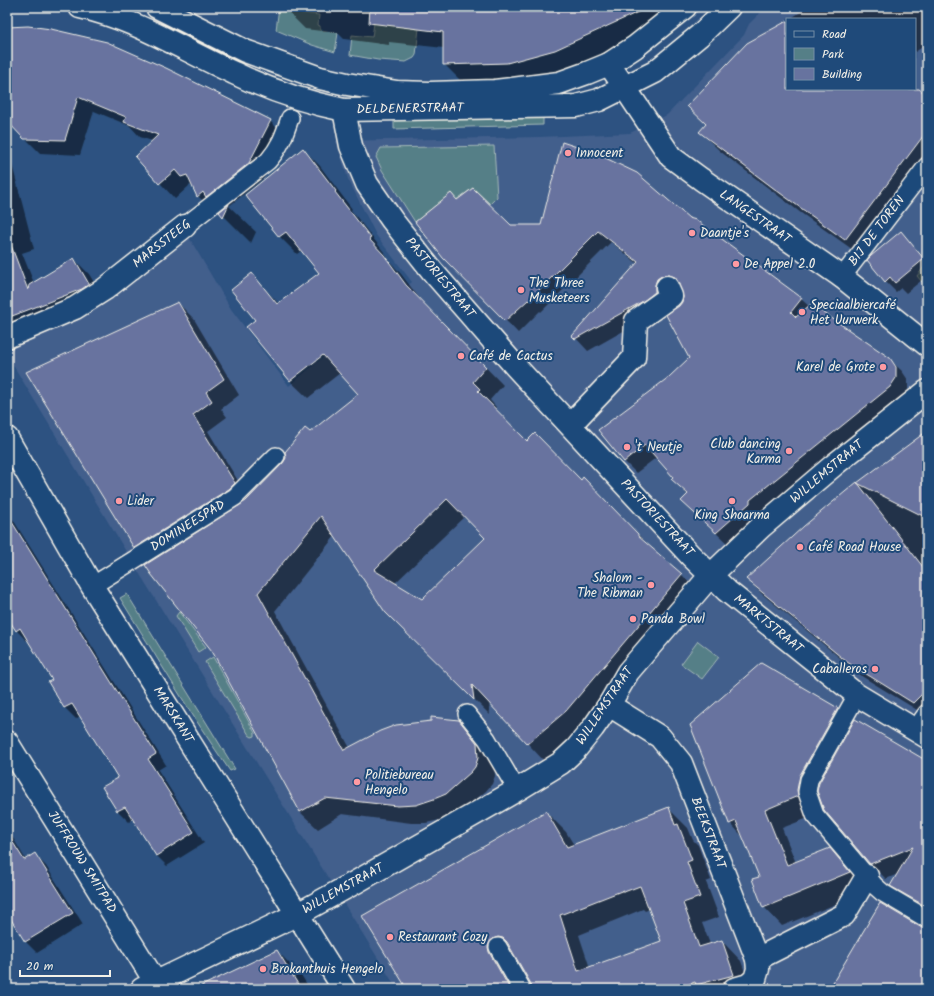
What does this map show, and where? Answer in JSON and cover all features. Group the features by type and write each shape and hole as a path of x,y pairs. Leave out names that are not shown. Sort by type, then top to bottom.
{"street":[{"name":"DELDENERSTRAAT","path":"80,7 95,10 138,25 233,73 270,89 313,103 344,110 576,106 599,100 656,72 700,35 729,7"},
{"name":"DELDENERSTRAAT","path":"157,7 245,51 320,78 397,92 456,93 495,91 559,83 587,73 608,64 641,43 685,7"},
{"name":"LANGESTRAAT","path":"608,64 671,157 842,277 927,344"},
{"name":"PASTORIESTRAAT","path":"344,110 351,146 367,184 392,220 455,298 516,367 710,576"},
{"name":"MARSSTEEG","path":"7,337 63,314 93,297 185,226"},
{"path":"570,425 634,358 636,321 670,296 667,287"},
{"name":"WILLEMSTRAAT","path":"149,986 298,914 517,790 561,763 576,749 594,728 628,672 710,576 761,527 834,465 927,391"},
{"name":"MARSKANT","path":"7,438 92,586 344,989"},
{"name":"MARKTSTRAAT","path":"710,576 857,695 923,726"},
{"name":"BEEKSTRAAT","path":"609,705 660,737 681,763 759,976"},
{"name":"JUFFROUW SMITPAD","path":"7,742 149,986"},
{"path":"734,989 748,984 844,915 867,876"}],"lane":[{"name":"MARSSTEEG","path":"185,226 268,161 278,149 284,138 290,118"},
{"name":"BIJ DE TOREN","path":"842,277 927,166"},
{"name":"DOMINEESPAD","path":"92,586 235,497 276,456"},
{"path":"857,695 809,780 807,792 815,815 875,886 884,894 927,919"},
{"path":"467,714 487,739 517,790"},
{"path":"498,947 522,989"}],"shaded area":[{"path":"766,7 927,7 927,989 397,989 136,568 7,355 7,325 72,298 109,276 180,222 231,309 289,386 412,282 376,235 348,179 336,141 539,137 630,133 667,115 744,35 749,24"}],"green space":[{"path":"279,7 286,7 286,11 319,15 318,25 320,26 320,30 338,33 335,52 312,45 276,30"},
{"path":"421,10 416,55 414,58 406,62 378,60 350,55 352,35 372,37 374,23"},
{"path":"543,115 543,125 394,129 394,119"},
{"path":"494,146 497,197 490,204 473,188 456,200 451,193 415,222 382,170 376,157 381,148"},
{"path":"927,263 927,288 917,276"},
{"path":"127,594 235,769 230,771 160,663 120,598"},
{"path":"179,612 206,647 198,652 176,616"},
{"path":"698,641 719,657 702,679 681,664"},
{"path":"213,657 255,733 255,736 252,737 249,735 205,662"}],"building":[{"path":"370,7 649,7 555,50 507,63 443,65 443,32 369,23"},
{"path":"786,22 786,90 919,89 927,95 927,131 845,240 699,132 706,124 687,106 747,43"},
{"path":"28,26 51,29 107,42 166,68 271,120 249,163 206,197 203,192 197,197 187,175 181,177 175,170 159,184 135,157 158,135 124,122 126,117 78,97 65,140 24,139 7,121 7,27"},
{"path":"562,142 595,153 637,173 689,218 696,220 802,298 791,312 796,317 811,304 890,358 896,367 896,378 890,387 750,500 750,503 716,533 681,501 688,494 671,479 673,477 645,445 624,462 598,430 669,377 689,358 666,315 679,306 682,302 683,297 675,277 669,275 662,276 657,279 655,292 645,300 575,339 572,336 638,262 598,231 528,301 505,321 443,258 415,222 451,193 457,200 473,188 511,225 541,225"},
{"path":"303,148 371,238 369,239 384,255 406,285 486,367 473,382 480,389 478,391 527,441 535,433 581,480 583,477 638,534 638,536 682,574 566,711 527,744 472,685 474,700 385,612 321,516 258,593 344,750 380,731 396,725 431,721 431,717 459,720 477,743 478,758 475,767 471,772 446,794 416,805 398,806 325,798 300,812 212,651 145,565 246,501 283,463 286,458 285,452 305,428 310,432 358,394 323,355 290,381 246,327 255,320 231,290 252,273 277,304 319,273 286,232 279,237 245,195","holes":["447,499 485,538 422,599 374,570"]},
{"path":"229,204 223,217 219,212"},
{"path":"901,231 924,259 895,283 890,277 885,282 867,260"},
{"path":"9,240 28,290 29,285 74,258 89,284 82,289 7,318 7,241"},
{"path":"178,302 224,379 206,392 212,401 193,415 235,483 229,489 134,548 26,372"},
{"path":"927,431 927,518 857,483"},
{"path":"857,482 927,572 927,689 913,703 847,662 746,579 804,526"},
{"path":"7,514 156,754 148,759 194,832 156,856 125,807 117,811 102,787 118,778 72,704 64,708 48,682 52,680 20,628 16,631 7,617"},
{"path":"761,663 838,708 800,775 797,790 798,796 765,810 787,865 830,848 850,872 763,908 752,879 759,877 736,821 729,824 690,725"},
{"path":"855,719 927,761 927,907 890,886 913,847 870,864 824,810 817,791 819,783"},
{"path":"669,807 675,825 678,824 692,860 687,862 700,897 683,903 699,947 722,940 734,975 696,985 695,982 675,989 532,989 531,984 507,942 503,938 498,937 490,942 488,947 489,952 510,989 407,989 362,916 546,811 567,847","holes":["640,886 661,941 578,971 560,915 624,890 624,892"]},
{"path":"7,833 24,860 35,853 73,913 25,942 7,913"},
{"path":"880,903 922,928 927,929 927,989 829,989"},
{"name":"Brokanthuis Hengelo","path":"277,950 301,989 195,989"}],"place":[{"name":"Innocent","path":"568,153"},
{"name":"Daantje's","path":"692,233"},
{"name":"De Appel 2.0","path":"736,264"},
{"name":"The Three Musketeers","path":"521,290"},
{"name":"Speciaalbiercafé Het Uurwerk","path":"802,312"},
{"name":"Café de Cactus","path":"461,356"},
{"name":"Karel de Grote","path":"883,367"},
{"name":"'t Neutje","path":"627,447"},
{"name":"Club dancing Karma","path":"789,451"},
{"name":"Lider","path":"119,501"},
{"name":"King Shoarma","path":"732,501"},
{"name":"Café Road House","path":"800,547"},
{"name":"Shalom - The Ribman","path":"651,585"},
{"name":"Panda Bowl","path":"633,619"},
{"name":"Caballeros","path":"875,669"},
{"name":"Politiebureau Hengelo","path":"357,782"},
{"name":"Restaurant Cozy","path":"390,937"},
{"name":"Brokanthuis Hengelo","path":"263,969"}]}
